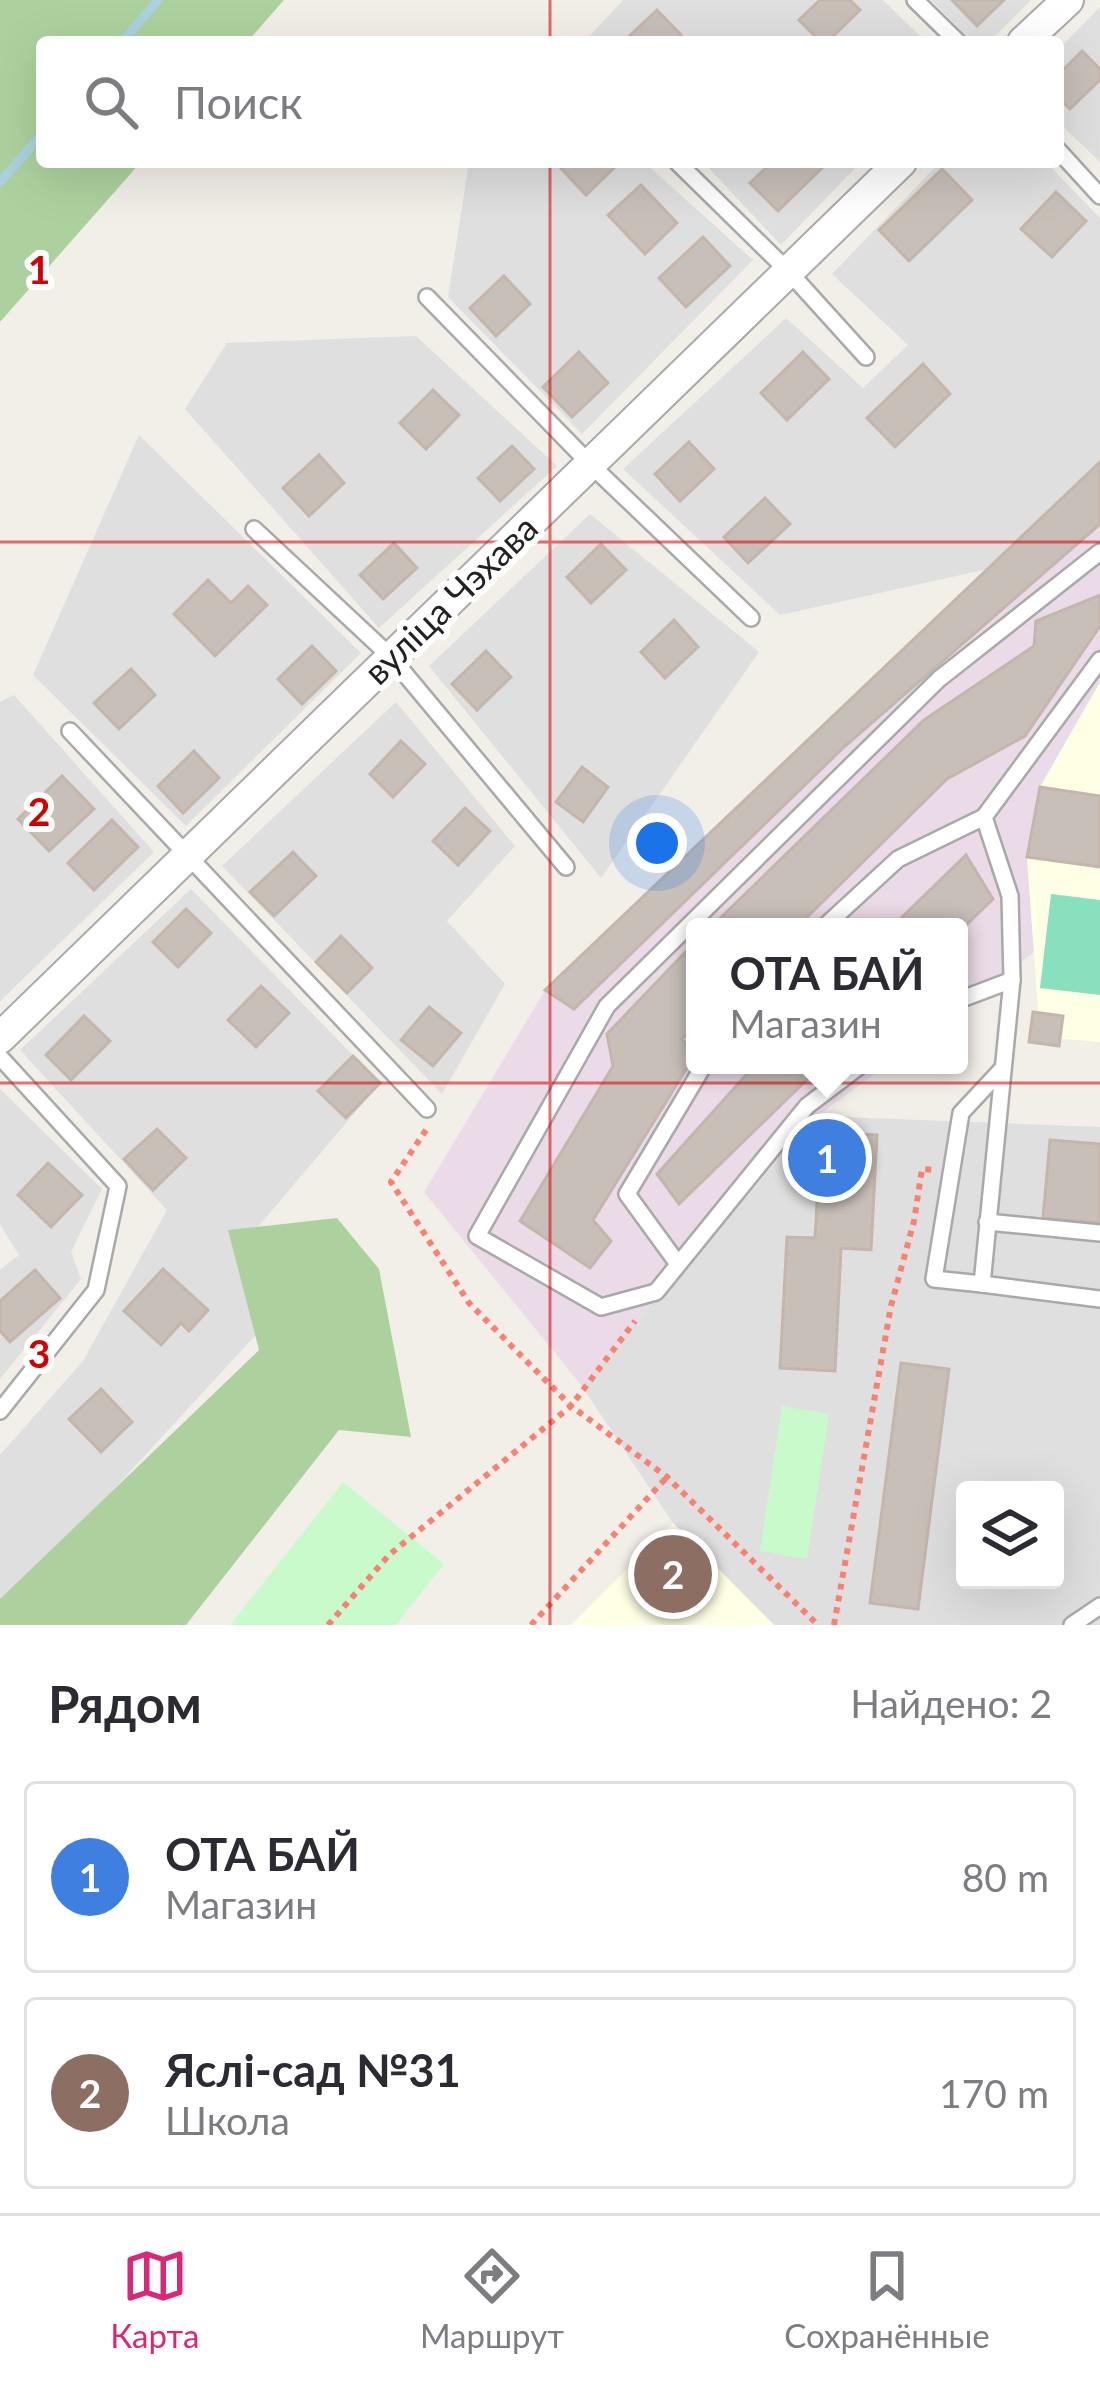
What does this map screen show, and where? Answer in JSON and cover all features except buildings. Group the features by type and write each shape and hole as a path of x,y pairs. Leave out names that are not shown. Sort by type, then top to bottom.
{"street":[{"path":"1029,36 1068,0"},
{"name":"вуліца Чэхава","path":"0,1038 895,168"}],"lane":[{"path":"915,0 952,36"},
{"path":"1064,157 1100,196"},
{"path":"683,168 790,273 866,357"},
{"path":"427,297 590,464 751,618"},
{"path":"254,529 390,656 566,867"},
{"path":"697,918 939,680 1100,552"},
{"path":"834,918 898,859 984,818 1100,660"},
{"path":"70,731 428,1117"},
{"path":"982,1284 1012,980 1010,896 984,818"},
{"path":"686,929 608,1006 477,1235 601,1307 656,1292 807,1106 849,1074"},
{"path":"968,997 1012,980"},
{"path":"0,1057 118,1186 96,1290 0,1411"},
{"path":"1003,1068 961,1113 934,1279 1100,1299"},
{"path":"678,1264 627,1194 699,1074"},
{"path":"987,1222 1100,1233"},
{"path":"1072,1625 1100,1606"}],"path":[{"path":"428,1117 391,1182 469,1303 571,1406 667,1478 818,1625"},
{"path":"834,1625 891,1306 914,1221 922,1169 951,1171"},
{"path":"328,1625 388,1556 571,1406 656,1292"},
{"path":"531,1625 667,1478"}],"shaded area":[{"path":"623,0 883,0 920,36 590,36"},
{"path":"931,0 1031,0 995,36 967,36"},
{"path":"1100,7 1100,162 1064,128 1064,44"},
{"path":"468,168 651,168 753,260 582,434 448,297"},
{"path":"709,168 855,168 781,245"},
{"path":"934,168 1052,168 1100,218 1100,462 988,569 780,615 623,469 786,318 863,388 908,345 832,274"},
{"path":"416,336 557,466 379,628 185,409 227,343"},
{"path":"139,435 361,653 186,826 33,675"},
{"path":"1100,462 1100,682 1040,787 1027,857 1034,952 968,1005 968,918 686,918 686,1074 875,1074 817,1116 581,1385 424,1192 545,990"},
{"path":"590,514 759,652 601,878 429,666"},
{"path":"1100,682 1100,1042 1040,1037 1027,857 1040,787"},
{"path":"14,695 154,852 0,1001 0,702"},
{"path":"396,702 515,846 447,921 505,984 442,1094 222,866"},
{"path":"191,889 380,1083 257,1228 264,1326 45,1564 0,1601 0,1455 83,1361 167,1210 20,1050"},
{"path":"0,1089 102,1189 71,1252 81,1279 0,1379 0,1270 19,1255 0,1224"},
{"path":"817,1116 1100,1127 1100,1625 774,1625 673,1523 581,1385"},
{"path":"673,1523 774,1625 571,1625"}],"green space":[{"path":"0,0 284,0 252,36 36,36 36,168 136,168 0,322"},
{"path":"1051,894 1100,900 1100,995 1040,988"},
{"path":"337,1218 379,1269 411,1437 339,1430 186,1625 0,1625 0,1599 259,1350 228,1230"},
{"path":"782,1406 829,1414 807,1559 760,1551"},
{"path":"343,1482 444,1564 396,1625 230,1625"}],"waterway":[{"path":"127,36 158,0"},
{"path":"0,182 36,141"}],"place":[{"name":"ОТА БАЙ","path":"827,1158"},
{"name":"Яслі-сад №31","path":"673,1574"}]}
